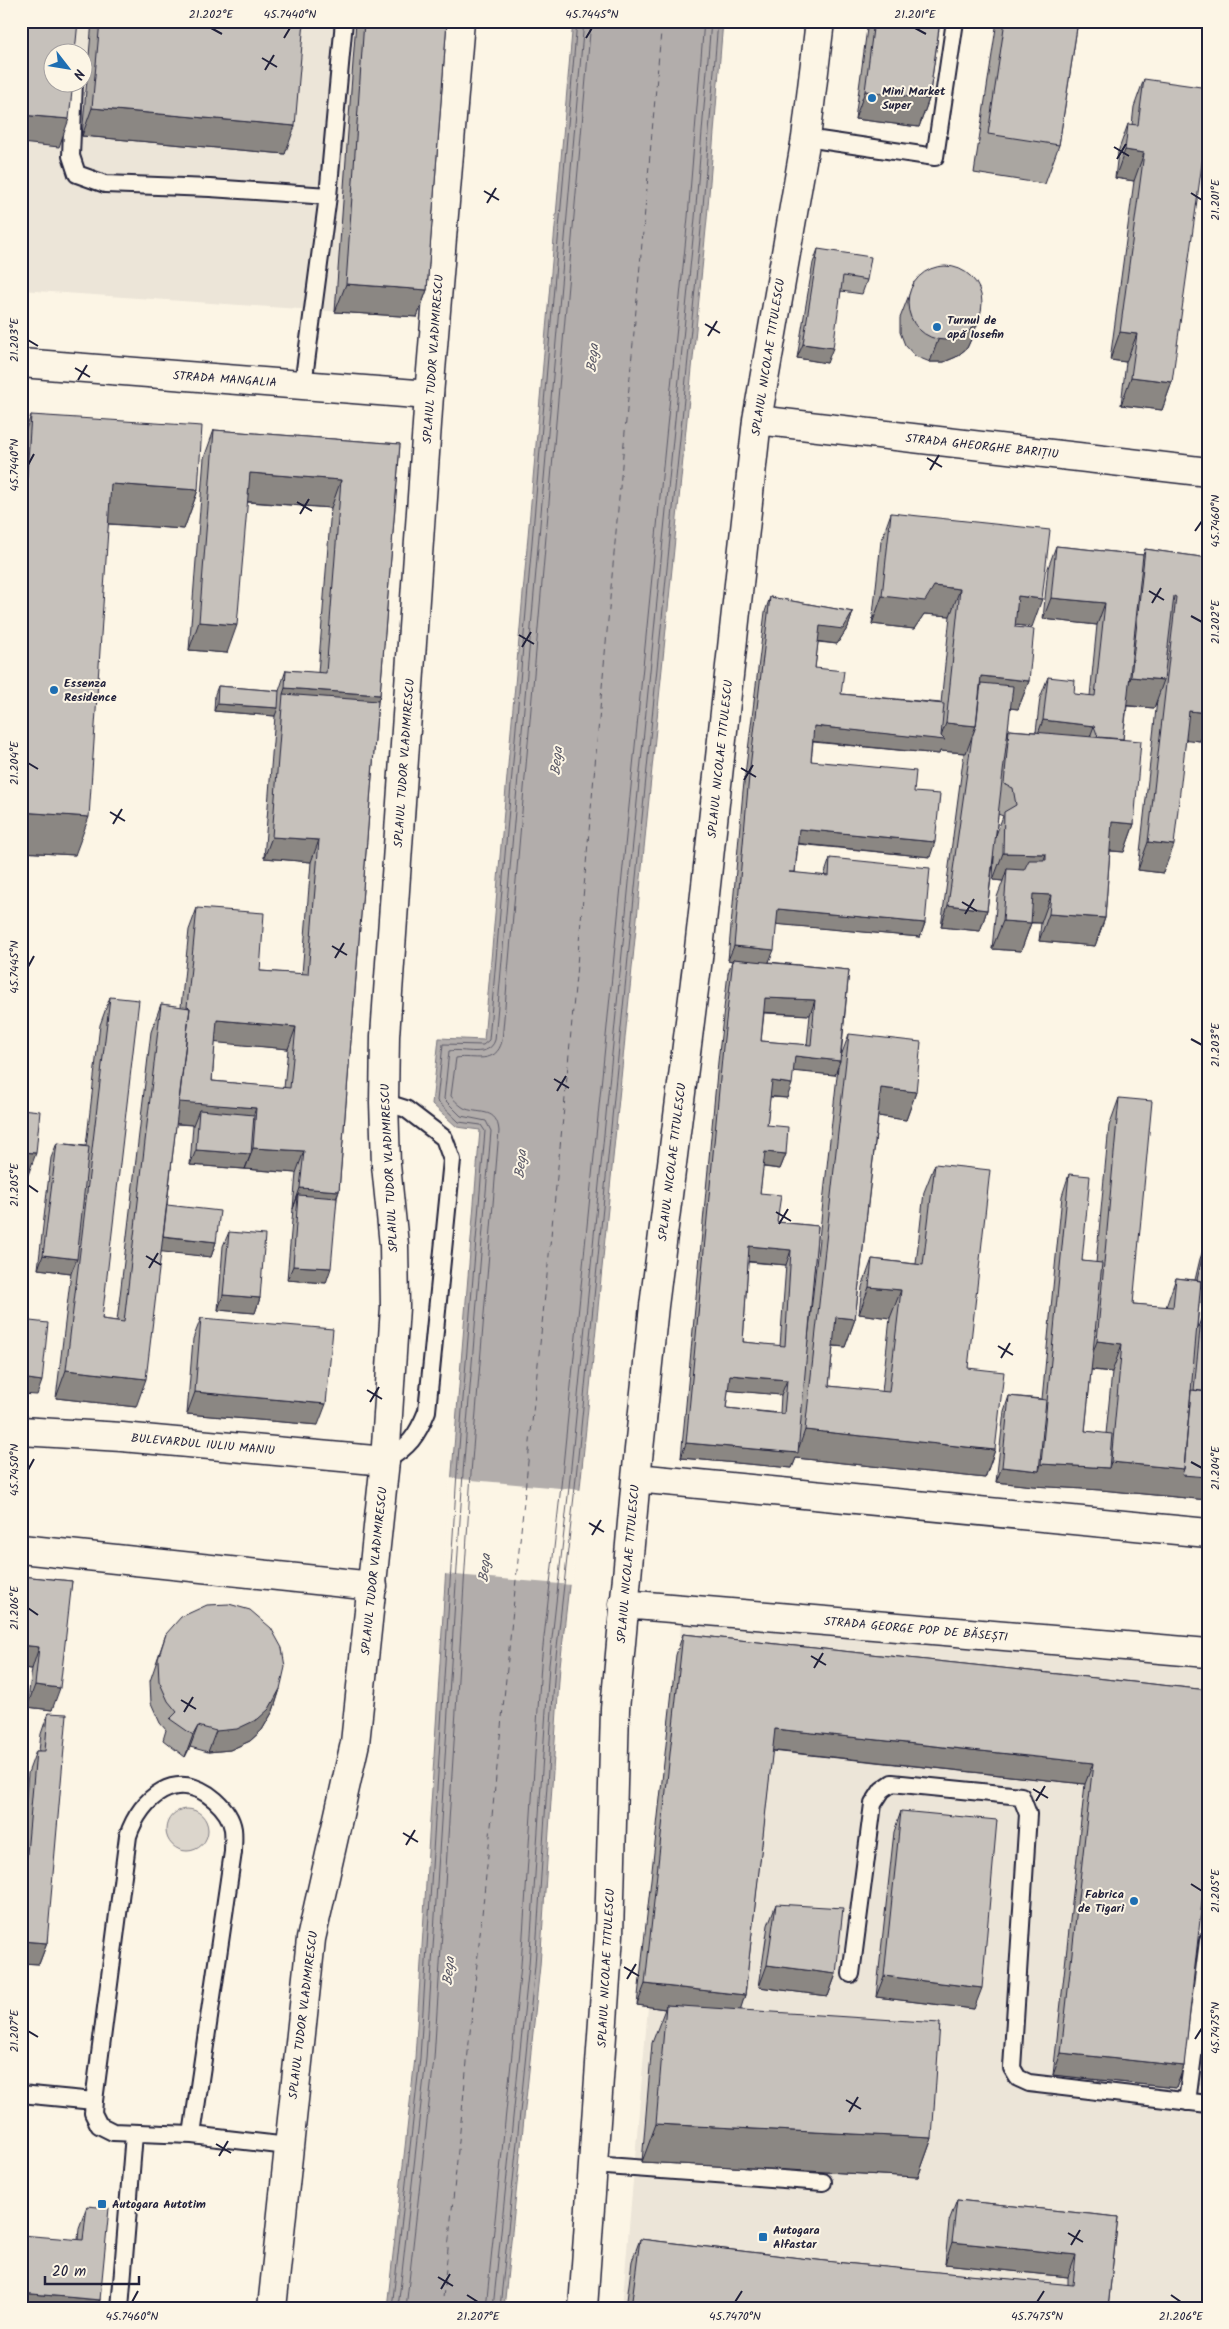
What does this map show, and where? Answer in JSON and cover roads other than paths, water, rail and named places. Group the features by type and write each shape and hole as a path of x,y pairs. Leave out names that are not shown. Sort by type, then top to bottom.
{"street":[{"name":"SPLAIUL TUDOR VLADIMIRESCU","path":"272,2308 311,1939 355,1743 385,1461 395,1307 394,1245 386,1165 384,1102 386,1026 429,395 460,21"},
{"name":"SPLAIUL NICOLAE TITULESCU","path":"583,2308 609,1935 615,1709 636,1478 654,1306 698,958 756,420 806,138 820,21"},
{"name":"STRADA MANGALIA","path":"21,364 429,395"},
{"name":"STRADA GHEORGHE BARIȚIU","path":"756,420 1208,472"},
{"name":"BULEVARDUL IULIU MANIU","path":"21,1431 122,1437 385,1461"},
{"path":"636,1478 1208,1534"},
{"path":"21,1549 373,1586"},
{"name":"STRADA GEORGE POP DE BĂSEȘTI","path":"624,1604 1208,1653"}],"lane":[{"path":"303,386 328,196 344,21"},
{"path":"806,138 936,156 955,21"},
{"path":"74,92 71,156 77,174 105,184 210,188 328,196"},
{"path":"384,1102 406,1109 444,1138 452,1160 427,1411 419,1431 405,1449 385,1461"},
{"path":"851,1974 873,1804 882,1790 892,1783 1021,1796 1028,1814 1012,2068 1018,2078 1029,2083 1208,2104"},
{"path":"192,2135 233,1852 233,1830 229,1816 208,1795 194,1788 173,1787 153,1796 137,1815 128,1836 93,2113 99,2125 113,2132 192,2135 288,2146"},
{"path":"1187,2102 1208,1941"},
{"path":"21,2094 94,2101"},
{"path":"120,2308 134,2134"},
{"path":"593,2165 823,2182"}],"water":[{"name":"Bega","path":"573,21 723,21 707,219 580,1488 560,1666 540,1966 504,2308 387,2308 415,2058 452,1472 480,1130 457,1127 432,1104 439,1038 484,1040"}],"place":[{"name":"Mini Market Super","path":"872,98"},
{"name":"Turnul de apă Iosefin","path":"937,327"},
{"name":"Essenza Residence","path":"54,690"},
{"name":"Fabrica de Tigari","path":"1134,1901"},
{"name":"Autogara Autotim","path":"102,2204"},
{"name":"Autogara Alfastar","path":"763,2237"}]}
